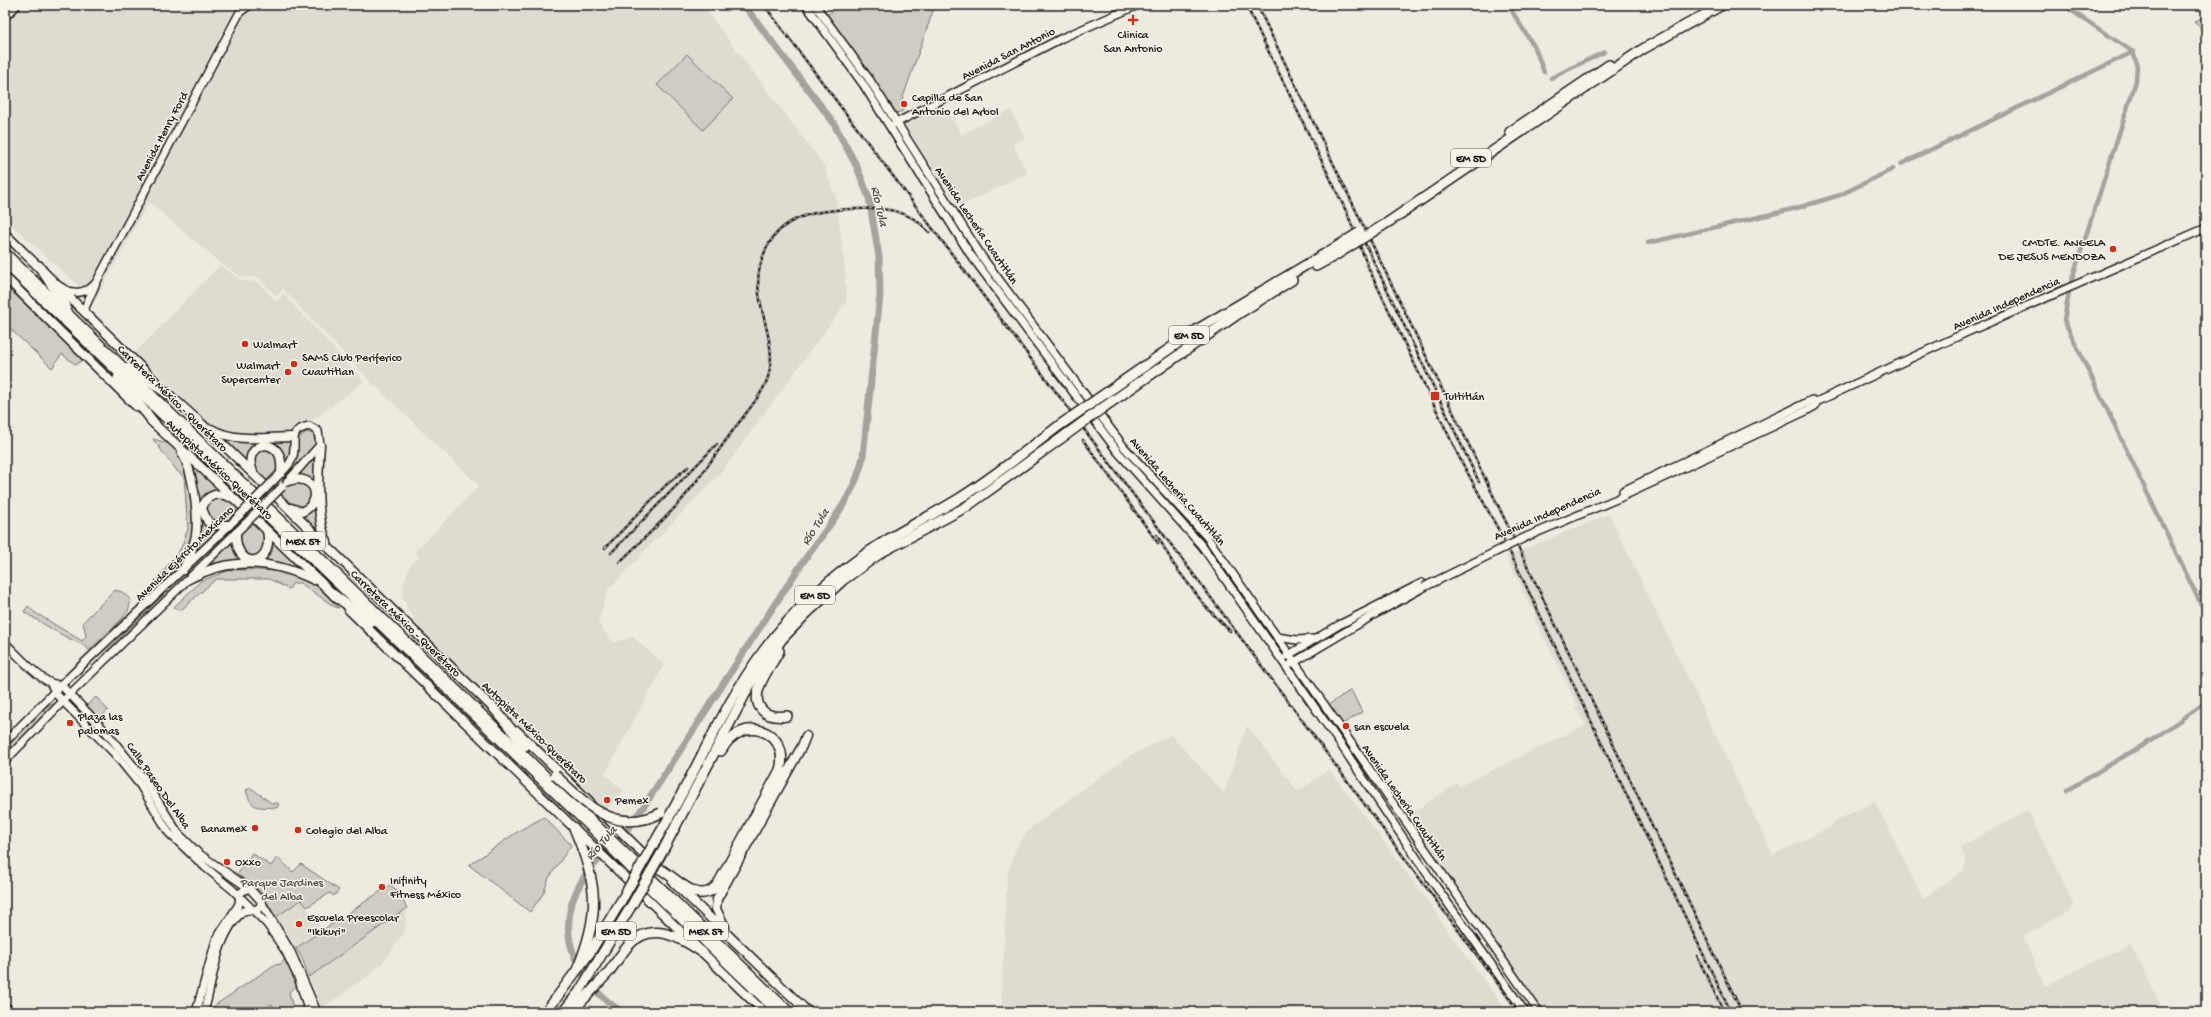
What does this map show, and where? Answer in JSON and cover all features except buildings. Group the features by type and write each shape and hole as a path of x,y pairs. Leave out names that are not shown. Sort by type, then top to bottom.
{"highway":[{"name":"EM 5D","path":"547,1011 591,951 687,785 732,701 767,647 788,621 837,575 877,547 961,498 1060,425 1198,329 1288,279 1389,218 1648,41 1709,5"},
{"name":"EM 5D","path":"1560,101 1643,50 1722,5"},
{"name":"Carretera México - Querétaro","path":"5,254 75,321 108,357 407,650 790,1012"},
{"name":"Carretera México - Querétaro","path":"5,263 108,357 598,831"},
{"path":"39,266 75,321"},
{"name":"EM 5D","path":"563,1012 581,995 600,959 672,835 751,683 782,639 817,603 843,580 882,552 966,507 1104,407 1288,279"},
{"path":"108,357 168,394"},
{"path":"108,357 155,424"},
{"path":"334,595 407,650"},
{"path":"787,716 774,716 764,711 758,703 758,691 783,645 813,611 817,603"},
{"path":"492,706 518,739 554,775 591,808 606,816 633,821 650,818 669,807 687,785"},
{"path":"660,869 695,893 707,893 716,887 778,774 782,762 778,742 768,734 757,730 738,732 728,740 686,816 672,835"},
{"path":"574,828 585,843 592,879 594,906 591,933 577,970"},
{"name":"Carretera México - Querétaro","path":"621,852 778,1012"},
{"path":"572,1012 581,995 608,973 632,942 642,936 653,932 663,932 678,936 702,952"}],"main road":[{"path":"5,17 17,5"},
{"name":"Avenida Henry Ford","path":"84,310 96,283 240,12 250,5"},
{"name":"Avenida Lecheria Cuautitlán","path":"806,5 890,126 970,254 1118,452 1202,546 1430,878 1525,1012"},
{"name":"Avenida Lecheria Cuautitlán","path":"815,5 869,79 982,256 1124,447 1207,537 1539,1012"},
{"name":"Avenida San Antonio","path":"890,126 1062,38 1138,5"},
{"name":"Avenida Independencia","path":"1281,660 1318,637 1423,585 1806,411 1815,406 1816,402 1965,333 2206,228"},
{"name":"Autopista México-Querétaro","path":"5,234 60,286 168,394 202,424 283,502 631,842 808,1012"},
{"name":"Autopista México-Querétaro","path":"5,277 155,424 234,498 574,828"},
{"path":"60,286 69,291 80,292 91,288 96,283"},
{"path":"202,424 229,437 293,437 300,429 309,426 318,431 320,446 318,473 322,528 329,547"},
{"name":"Avenida Ejército Mexicano","path":"5,742 61,685 230,525 280,475 291,460 293,437"},
{"path":"172,440 187,462 191,475 196,526 194,546 183,570"},
{"path":"254,475 250,458 257,449 266,445 276,450 281,456 280,475"},
{"name":"Avenida Ejército Mexicano","path":"5,761 70,694 285,484 320,446"},
{"path":"283,502 294,510 302,512 311,506 315,496 312,484 304,479 298,478 285,484"},
{"path":"230,525 215,525 208,522 202,509 206,501 214,494 222,494 234,498"},
{"path":"236,533 237,550 239,554 246,559 255,560 266,553 269,544 267,530"},
{"path":"189,578 207,569 224,564 274,565 296,571 321,583"},
{"name":"Avenida Independencia","path":"1286,667 1423,585"},
{"path":"1277,637 1297,640 1318,637"},
{"path":"5,642 51,684 54,692"},
{"path":"51,684 61,685"},
{"name":"Calle Paseo Del Alba","path":"61,685 106,732 144,779 178,833 198,853 248,888 262,903 292,952 317,1012"},
{"name":"Calle Paseo Del Alba","path":"54,692 119,758 140,785 169,833 204,867 234,890 240,899 267,924 286,952 298,977 309,1012"},
{"path":"736,942 720,920 716,909 717,901 802,746 806,736"},
{"path":"585,843 610,864 764,1012"},
{"path":"196,1012 216,940 237,909 240,893 248,888"},
{"path":"204,1012 218,953 225,934 241,913 251,909 258,909 262,903"},
{"path":"5,1006 11,1012"}],"shaded area":[{"path":"5,5 702,5 824,165 836,199 844,259 847,301 723,470 608,590 598,623 614,643 632,636 664,665 605,774 623,791 606,810 413,623 413,616 407,608 403,597 404,581 411,564 419,557 415,552 479,486 367,378 283,289 276,296 259,278 242,277 220,263 149,202 95,301 5,219"},
{"path":"942,105 962,134 1011,110 1025,138 1013,144 1027,173 959,207 904,124"},
{"path":"220,265 241,280 258,282 276,301 283,294 364,381 312,421 285,435 244,437 205,420 135,353"},
{"path":"1609,514 1773,855 1830,827 1834,822 1875,801 1923,899 1964,870 1966,862 1960,847 2027,810 2059,872 2073,904 2071,910 2023,937 2045,986 2130,944 2164,1012 1545,1012 1409,815 1457,783 1459,786 1586,725 1575,708 1578,706 1535,620 1534,612 1506,557"},
{"path":"1247,726 1298,792 1329,769 1440,917 1438,918 1508,1012 1001,1012 1007,876 1016,848 1023,837 1032,827 1131,755 1171,735 1224,793"},
{"name":"Escuela Preescolar \"Ikikuri\"","path":"302,900 322,931 296,948 276,917"},
{"path":"407,908 405,931 384,961 371,974 322,1008 309,977"}],"green space":[{"path":"837,5 935,5 900,106 903,111 897,113 827,15 834,10"},
{"path":"2206,15 2206,33 2194,22"},
{"path":"687,54 733,99 703,130 657,85"},
{"path":"8,288 83,359 76,365 62,354 52,368 5,324 5,291"},
{"path":"306,432 313,434 316,444 308,454 166,599 93,668 106,651 283,477 295,460 298,439"},
{"path":"217,435 233,441 243,442 289,440 291,446 290,453 284,465 283,456 258,445 249,466"},
{"path":"153,439 164,442 178,450 184,460 187,470 194,519 193,538 189,551 177,568 162,583 157,580 181,548 188,529 184,477 177,471"},
{"path":"261,448 272,450 279,459 278,468 265,482 256,474 253,456"},
{"path":"316,455 322,537 300,514 314,506 307,478 297,475"},
{"path":"193,464 223,492 219,492 200,513 221,528 190,560 199,532 197,483"},
{"path":"304,480 314,494 306,508 294,508 278,495 290,483"},
{"path":"215,496 227,498 238,508 231,518 223,523 212,520 207,510 209,502"},
{"path":"253,521 265,533 267,544 255,558 241,553 240,534"},
{"path":"233,541 236,553 244,561 255,561 268,557 273,549 273,543 299,569 274,563 207,569"},
{"path":"230,570 280,572 300,577 317,587 339,608 335,607 300,583 293,583 289,589 269,579 216,579 180,611 174,607 201,581"},
{"path":"115,590 122,592 131,600 128,611 119,622 89,650 83,645 60,634 24,612 28,606 34,612 82,641 86,636 83,622"},
{"path":"1351,690 1362,712 1343,724 1328,705"},
{"path":"96,697 108,710 97,721 86,706"},
{"path":"57,704 5,758 5,749 47,706"},
{"path":"251,788 274,805 276,802 279,804 277,808 254,805 248,797 246,790"},
{"path":"544,817 571,845 549,878 543,894 530,912 469,865 520,830"},
{"name":"Parque Jardines del Alba","path":"252,853 271,866 277,857 293,872 301,864 339,890 334,896 330,893 307,907 301,900 276,917 260,891 237,875"},
{"path":"390,885 397,890 407,908 309,977 302,958 296,948"},
{"path":"286,957 298,985 289,992 294,1012 276,1012 272,1004 258,1012 210,1012 211,1008 274,965 281,964"}],"waterway":[{"name":"Río Tula","path":"622,1012 606,1000 592,986 581,970 573,953 569,936 569,917 574,898 587,873 623,834 644,806 779,598 837,515 853,486 863,456 880,295 879,257 869,198 857,167 833,122 744,5"},
{"path":"1510,5 1513,13 1535,48 1544,72"},
{"path":"2063,5 2133,52 2137,64 2136,81 2071,282 2064,320 2206,615"},
{"path":"1551,78 1604,52"},
{"path":"1901,164 2133,52"},
{"path":"1648,243 1797,208 1840,195 1893,169"},
{"path":"2067,790 2155,738 2206,702"}],"railway":[{"path":"764,5 1197,579 1519,1012"},
{"path":"1246,5 1347,213 1369,269 1459,457 1503,538 1731,1012"},
{"path":"1257,5 1742,1012"},
{"path":"620,562 687,494 752,406 764,387 769,372 771,357 759,296 758,281 760,266 766,250 774,237 784,227 795,220 809,215 823,211 854,209 895,211 913,218 929,232"},
{"path":"1361,235 1479,482"},
{"path":"1083,440 1158,543"},
{"path":"611,553 717,444"},
{"path":"605,548 666,485 688,467"},
{"path":"1157,535 1174,565"},
{"path":"1171,561 1206,607 1230,631"},
{"path":"1697,956 1724,1012"}],"place":[{"name":"Clinica San Antonio","path":"1133,20"},
{"name":"Capilla de San Antonio del Arbol","path":"904,104"},
{"name":"CMDTE. ANGELA DE JESUS MENDOZA","path":"2113,249"},
{"name":"Walmart","path":"245,344"},
{"name":"SAMS Club Periferico Cuautitlan","path":"294,364"},
{"name":"Walmart Supercenter","path":"288,372"},
{"name":"Tultitlán","path":"1435,396"},
{"name":"Plaza las palomas","path":"70,723"},
{"name":"san escuela","path":"1346,726"},
{"name":"Pemex","path":"607,800"},
{"name":"Banamex","path":"255,828"},
{"name":"Colegio del Alba","path":"298,830"},
{"name":"Oxxo","path":"227,862"},
{"name":"Inifinity Fitness México","path":"382,887"},
{"name":"Escuela Preescolar \"Ikikuri\"","path":"299,924"}]}
